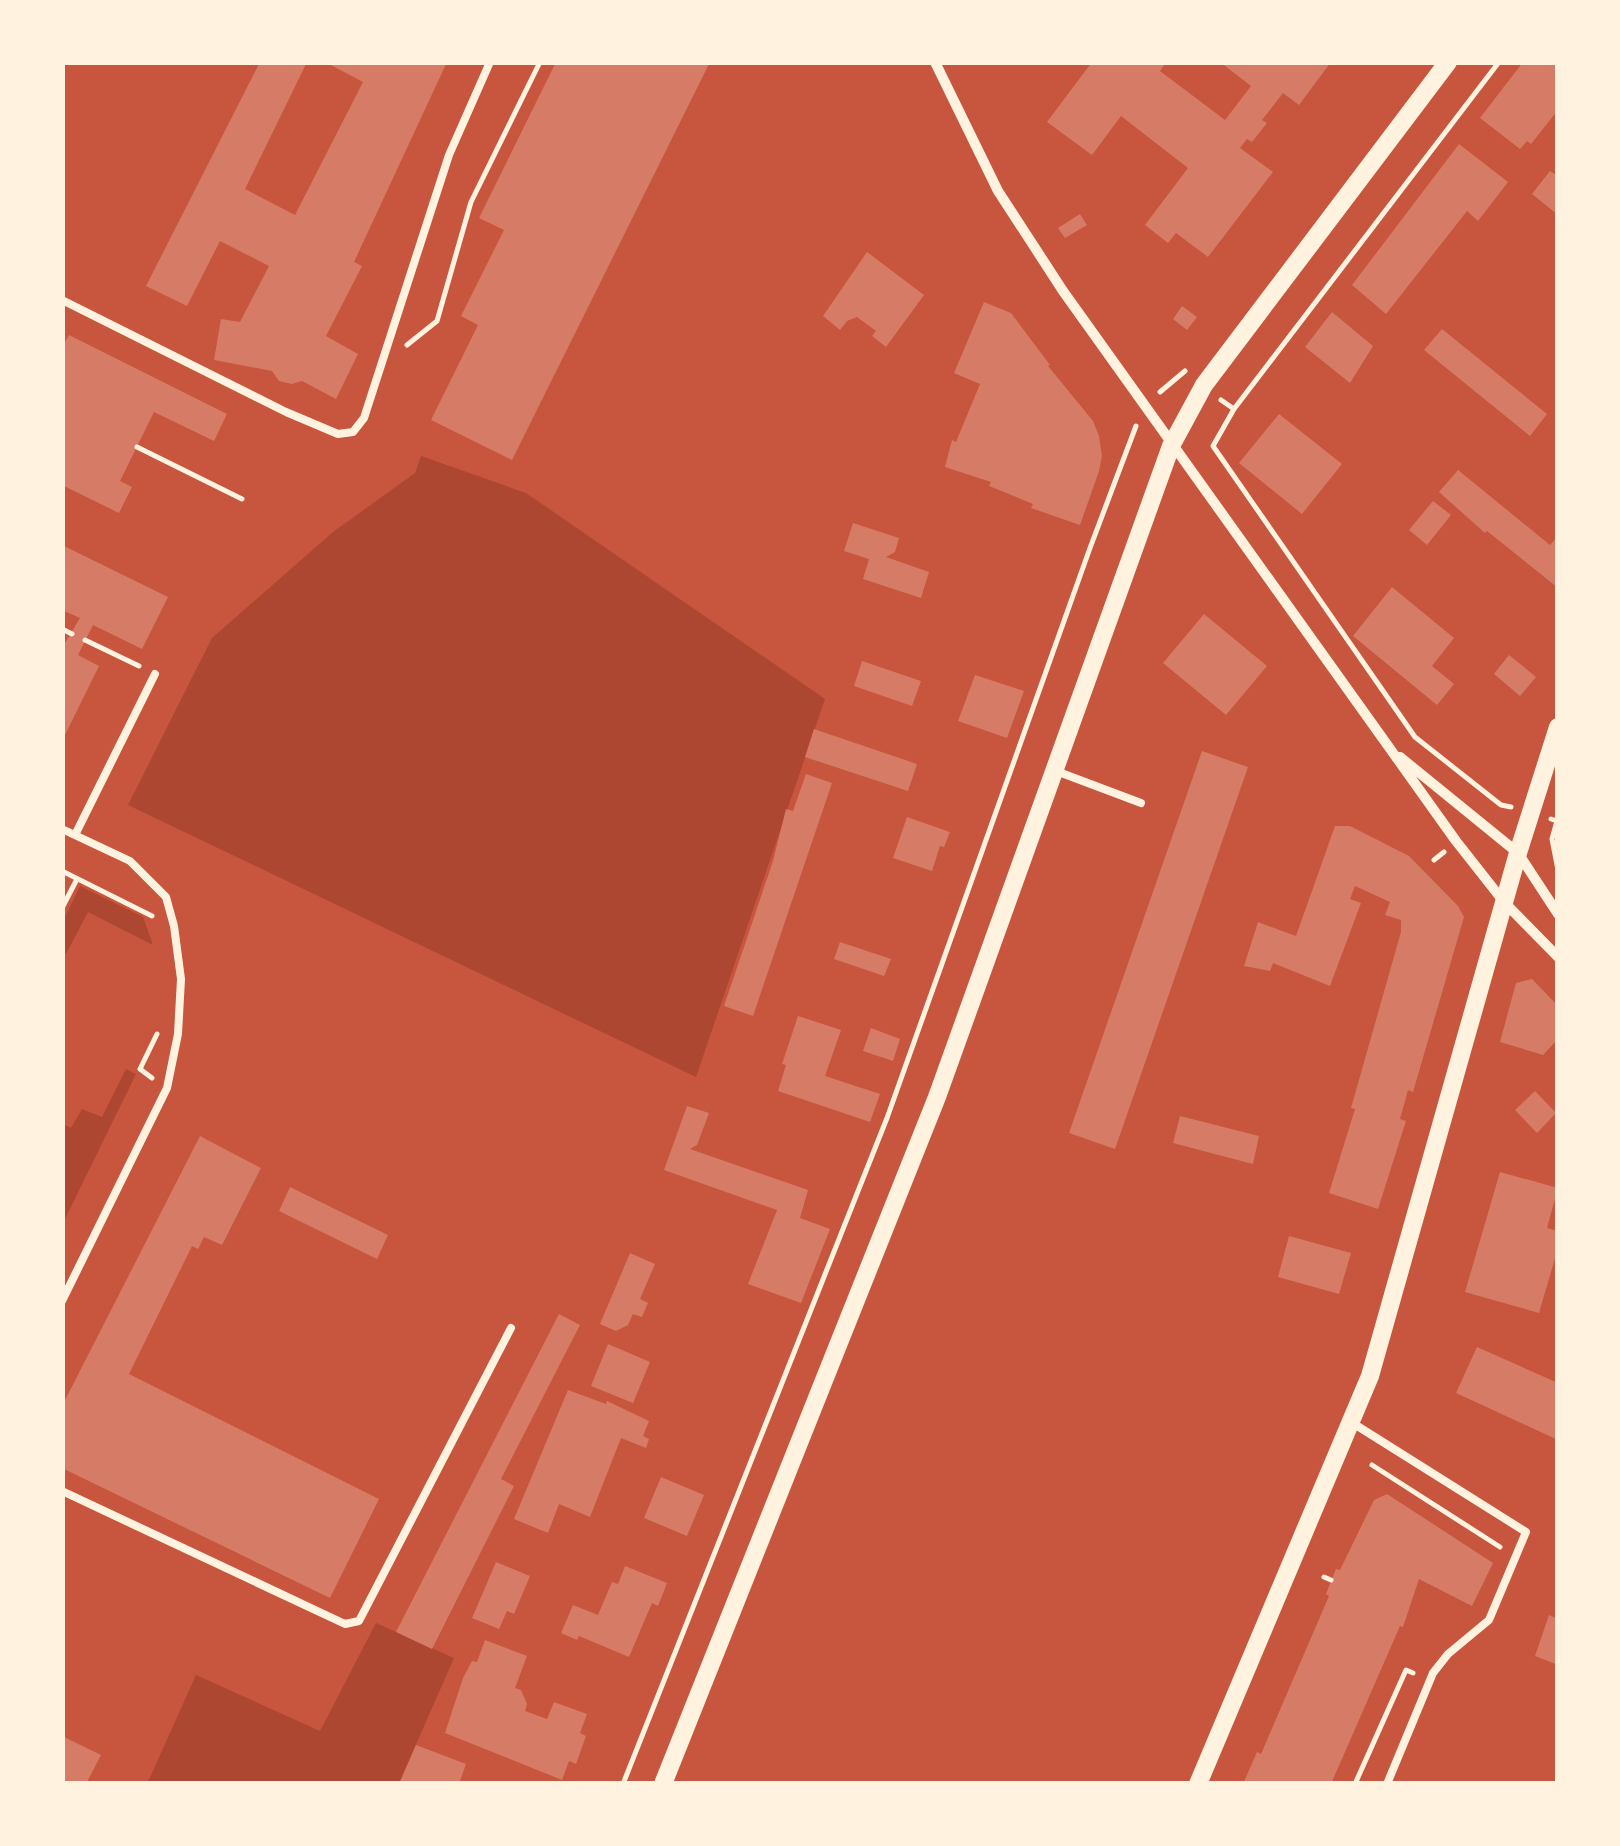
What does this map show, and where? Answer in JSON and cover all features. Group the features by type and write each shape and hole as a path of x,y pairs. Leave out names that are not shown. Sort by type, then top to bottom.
{"street":[{"path":"935,62 998,191 1171,446 1504,902 1558,956"},
{"path":"663,1784 936,1097 1171,446 1204,385 1448,62"},
{"path":"1198,1784 1370,1376 1530,812 1558,727"},
{"path":"1388,747 1518,854 1558,914"}],"lane":[{"path":"62,300 286,412 338,434 353,432 363,421 450,154 490,62"},
{"path":"75,834 155,674"},
{"path":"1054,770 1141,803"},
{"path":"62,829 130,861 166,897 181,979 178,1034 166,1088 62,1301"},
{"path":"62,1491 345,1624 359,1621 512,1328"},
{"path":"1352,1422 1526,1532 1489,1620 1448,1654 1430,1681 1386,1784"}],"path":[{"path":"381,366 437,321 471,202 540,62"},
{"path":"1499,62 1234,409 1213,446 1415,737 1501,805 1557,821 1552,838 1558,870"},
{"path":"1158,394 1184,370 1192,376"},
{"path":"1216,396 1234,409"},
{"path":"623,1784 887,1118 1116,473 1140,420"},
{"path":"137,447 242,499"},
{"path":"62,630 72,634"},
{"path":"85,640 155,674"},
{"path":"62,871 153,916 156,932"},
{"path":"62,908 78,878"},
{"path":"140,1069 162,1024"},
{"path":"1372,1465 1507,1551"},
{"path":"1324,1577 1332,1580"},
{"path":"1355,1784 1406,1670 1430,1681"}],"shaded area":[{"path":"421,456 526,493 825,699 696,1077 128,805 212,638 333,532 415,473"},
{"path":"80,886 143,917 153,945 88,912 66,954 63,952 63,921"},
{"path":"126,1069 136,1074 63,1223 63,1124 71,1128 82,1109 102,1117"},
{"path":"376,1623 454,1658 399,1783 147,1784 196,1675 320,1731"}],"building":[{"path":"260,62 307,62 245,189 295,215 363,82 325,62 447,62 354,262 362,266 326,336 358,354 336,399 302,381 279,381 272,371 214,360 221,319 240,322 269,266 220,241 187,306 146,286"},
{"path":"556,62 710,62 512,460 431,420 478,325 461,316 504,230 479,218"},
{"path":"1092,62 1166,62 1160,71 1225,120 1251,86 1220,62 1331,62 1299,105 1283,93 1262,120 1267,123 1252,142 1247,139 1240,148 1273,172 1208,257 1176,233 1168,243 1145,225 1188,168 1121,116 1092,155 1047,122"},
{"path":"1523,62 1558,62 1558,110 1531,144 1527,141 1520,149 1480,118"},
{"path":"1459,144 1508,182 1478,221 1467,211 1386,314 1352,285"},
{"path":"1550,171 1558,176 1558,215 1532,194"},
{"path":"1080,214 1087,225 1065,238 1058,228"},
{"path":"867,252 924,295 886,347 872,336 876,331 857,317 840,330 823,316"},
{"path":"984,302 1011,313 1093,421 1102,456 1080,525 1031,508 1033,504 989,486 991,482 945,467 952,440 956,442 980,384 954,373"},
{"path":"1182,306 1197,317 1187,330 1173,319"},
{"path":"1332,312 1373,346 1350,383 1305,347"},
{"path":"1442,329 1547,414 1530,436 1424,350"},
{"path":"69,335 227,414 214,441 154,412 120,481 132,487 119,513 62,485 62,347"},
{"path":"1279,414 1342,464 1302,514 1239,463"},
{"path":"1458,470 1550,545 1558,536 1558,588 1485,533 1439,492"},
{"path":"1433,501 1451,515 1427,545 1409,530"},
{"path":"853,523 899,538 895,552 886,557 929,572 921,598 863,579 869,559 844,551"},
{"path":"62,545 168,597 142,649 93,625 78,655 99,666 62,741 62,648 80,618 62,610"},
{"path":"1392,587 1454,638 1432,666 1454,684 1437,705 1353,636"},
{"path":"1204,614 1267,666 1226,715 1163,663"},
{"path":"1509,655 1536,677 1520,696 1494,674"},
{"path":"862,661 921,681 912,706 854,686"},
{"path":"975,675 1024,691 1007,738 958,721"},
{"path":"814,729 917,764 908,791 805,757"},
{"path":"1202,751 1248,767 1115,1149 1069,1133"},
{"path":"806,774 832,783 753,1016 724,1006 773,861 786,809 793,811"},
{"path":"907,817 950,832 944,847 940,846 932,871 893,858"},
{"path":"1335,826 1350,826 1409,856 1464,917 1413,1092 1408,1090 1400,1119 1406,1121 1378,1209 1329,1193 1355,1109 1351,1108 1401,932 1401,920 1385,915 1390,902 1355,886 1350,899 1361,903 1330,986 1273,963 1270,971 1244,966 1258,922 1296,936"},
{"path":"840,942 891,959 884,976 834,959"},
{"path":"1532,979 1558,1006 1558,1039 1543,1055 1500,1042 1516,983"},
{"path":"798,1016 841,1030 825,1076 880,1094 870,1122 778,1091 786,1065 782,1064"},
{"path":"871,1028 900,1039 893,1061 863,1051"},
{"path":"1535,1091 1556,1113 1537,1133 1515,1110"},
{"path":"687,1106 709,1113 697,1145 690,1149 808,1190 800,1218 830,1229 801,1303 748,1284 777,1210 664,1170"},
{"path":"1180,1116 1259,1136 1253,1164 1173,1143"},
{"path":"200,1136 261,1168 222,1245 204,1237 198,1249 192,1246 129,1374 379,1499 330,1598 62,1468 62,1406"},
{"path":"1500,1172 1558,1188 1547,1228 1558,1231 1558,1248 1539,1313 1465,1292"},
{"path":"290,1187 388,1235 377,1259 279,1211"},
{"path":"1289,1236 1351,1253 1339,1294 1278,1277"},
{"path":"630,1253 655,1264 640,1299 648,1303 642,1317 633,1314 628,1325 616,1331 600,1324"},
{"path":"559,1314 580,1325 501,1479 514,1486 432,1649 396,1632"},
{"path":"608,1344 650,1362 633,1403 591,1386"},
{"path":"1477,1347 1558,1383 1558,1440 1456,1393"},
{"path":"568,1390 606,1404 607,1401 649,1421 643,1436 649,1439 646,1448 621,1438 590,1517 559,1504 548,1533 514,1519"},
{"path":"661,1477 704,1495 687,1536 644,1518"},
{"path":"1387,1494 1493,1563 1472,1606 1419,1579 1403,1627 1400,1626 1331,1784 1243,1784 1257,1752 1261,1754 1329,1596 1326,1594 1336,1569 1340,1570 1374,1500"},
{"path":"496,1562 530,1576 514,1614 507,1611 499,1629 472,1618"},
{"path":"625,1566 667,1583 658,1606 652,1603 629,1657 579,1636 577,1640 561,1633 573,1605 598,1615 612,1582 618,1584"},
{"path":"1549,1615 1558,1619 1558,1665 1535,1656"},
{"path":"485,1640 527,1656 515,1688 521,1690 527,1704 525,1711 547,1719 554,1702 587,1714 580,1733 586,1736 576,1764 569,1761 562,1780 445,1733 463,1678 472,1661 477,1662"},
{"path":"62,1736 101,1755 86,1784 62,1784"},
{"path":"416,1745 466,1764 459,1784 399,1784"}]}
